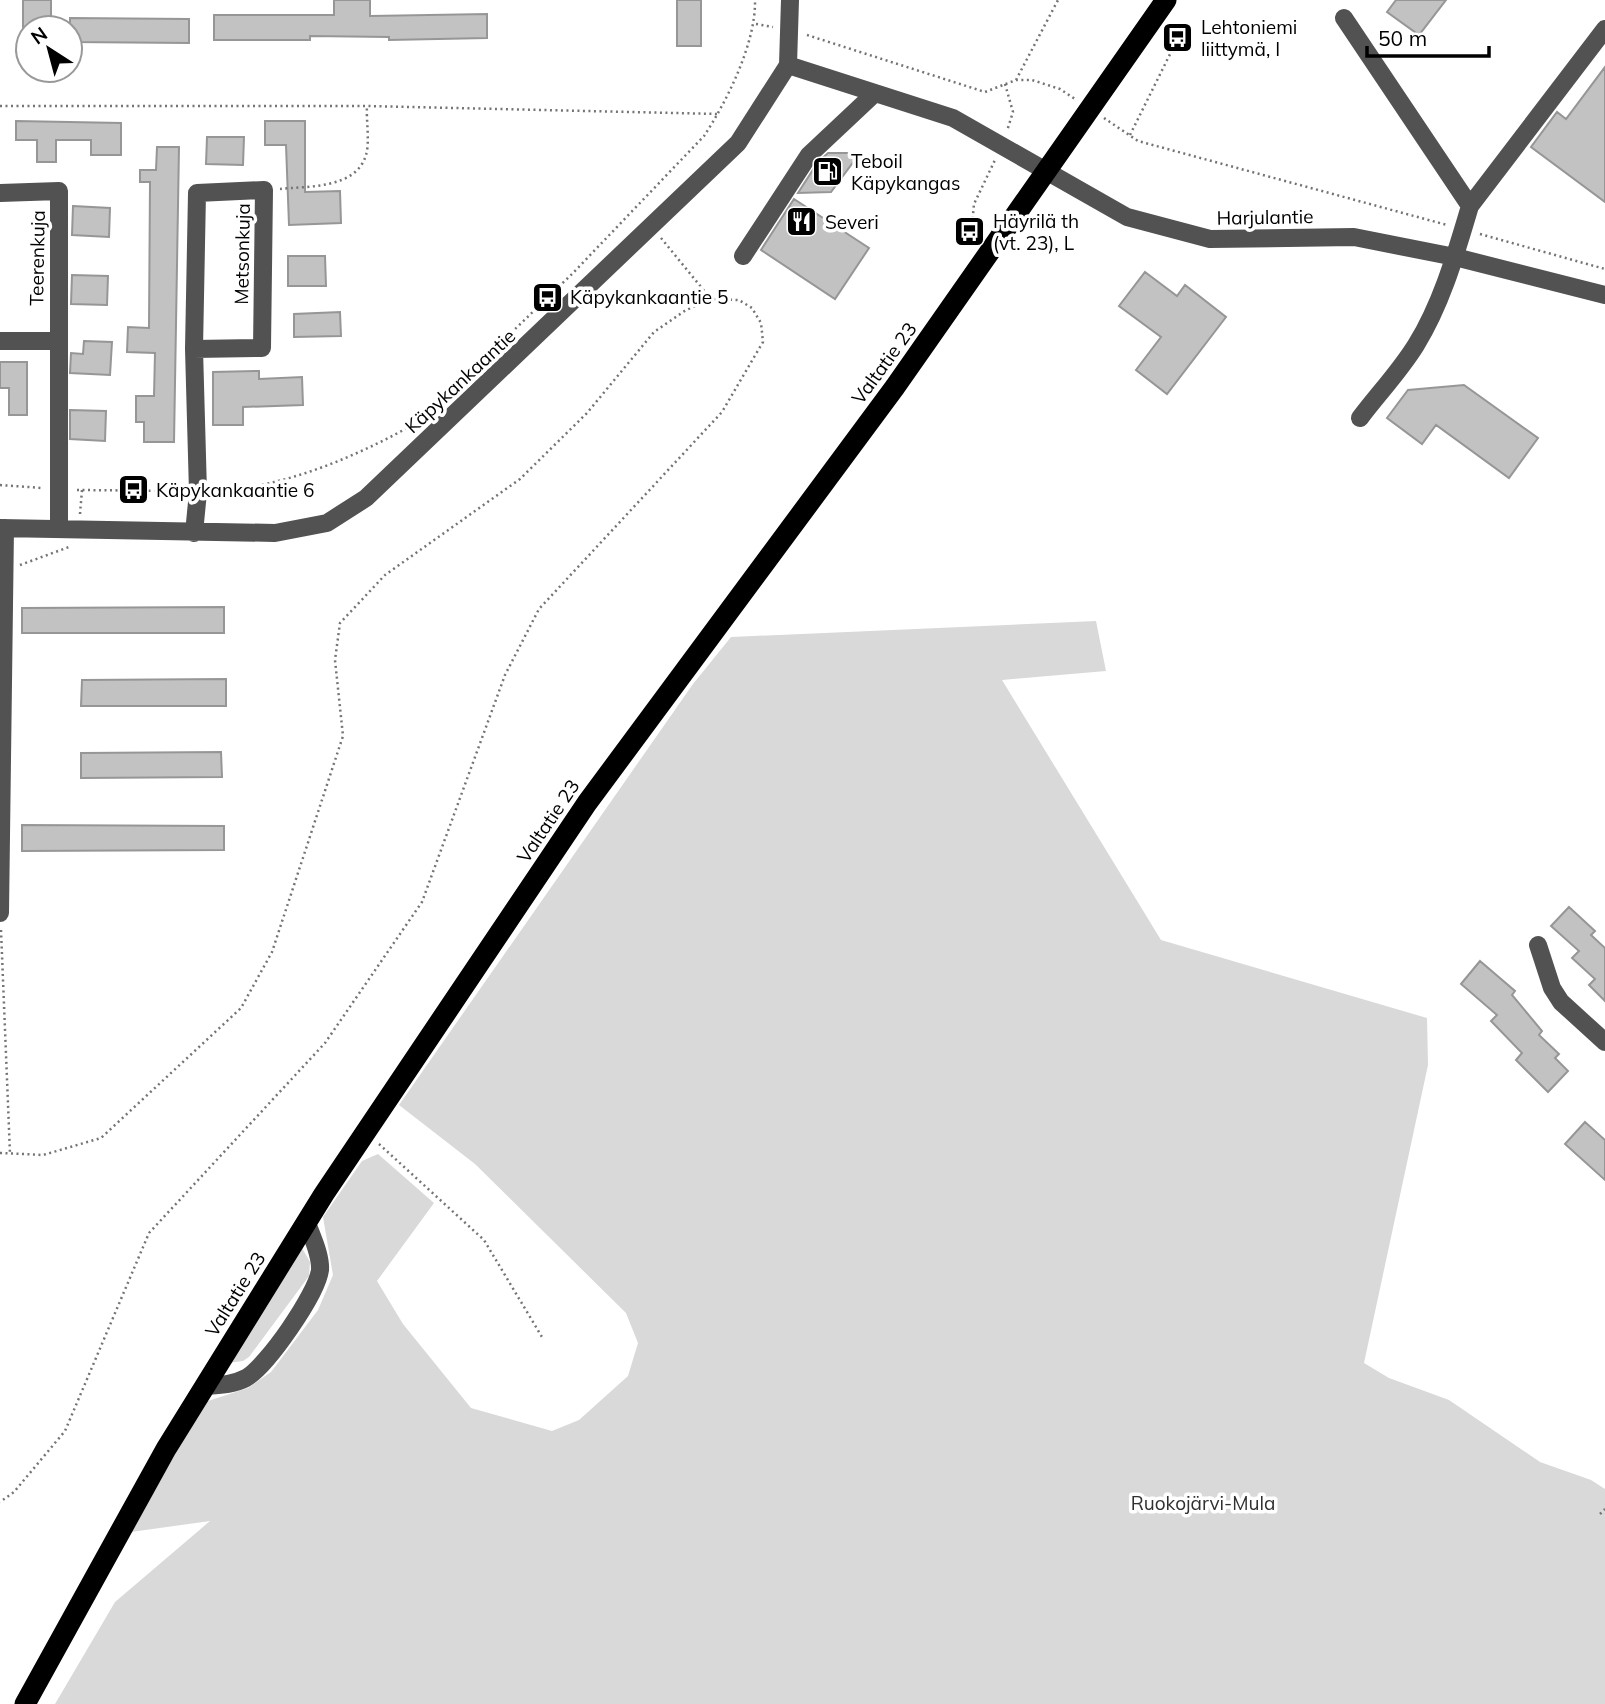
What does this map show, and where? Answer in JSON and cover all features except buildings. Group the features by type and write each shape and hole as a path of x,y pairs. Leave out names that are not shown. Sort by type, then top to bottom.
{"highway":[{"name":"Valtatie 23","path":"25,1704 204,1386 366,1133 587,803 969,282 1109,82 1170,5"}],"street":[{"path":"788,65 790,0"},
{"path":"1344,18 1471,206"},
{"path":"1360,418 1415,347 1430,320 1455,257 1471,206 1605,29"},
{"name":"Harjulantie","path":"788,65 953,118 1127,216 1210,239 1354,237 1455,257 1605,295"},
{"name":"Käpykankaantie","path":"3,528 59,527 194,533 288,531 327,523 366,498 738,143 788,65"},
{"path":"743,256 809,155 875,93"},
{"name":"Metsonkuja","path":"194,349 262,348 264,190 197,193 194,349 198,492 194,533"},
{"name":"Teerenkuja","path":"0,193 59,191 59,527"},
{"path":"0,341 57,341"},
{"path":"0,913 5,571 3,528"},
{"path":"1538,945 1552,988 1561,1002 1605,1042"},
{"path":"204,1386 229,1385 247,1378 264,1363 283,1337 313,1288 320,1271 318,1254 307,1223"}],"path":[{"path":"442,401 573,273 632,208 704,136 719,114 756,24 755,0"},
{"path":"1016,80 1058,0"},
{"path":"1130,135 1178,38 1170,5"},
{"path":"756,24 788,29 985,92 1016,80 1032,80 1060,89 1086,114 1138,141 1605,269"},
{"path":"969,282 974,205 1003,144 1013,112 1006,84"},
{"path":"0,106 367,106 719,114"},
{"path":"264,190 333,184 353,173 366,156 367,106"},
{"path":"632,208 653,227 711,299"},
{"path":"0,1153 43,1155 101,1138 241,1008 272,952 343,736 335,660 341,623 385,576 520,479 587,413 654,332 686,310 711,299 739,300 752,308 761,323 763,342 722,412 539,609 505,675 422,902 325,1043 149,1233 65,1431 14,1492 0,1502"},
{"path":"0,485 82,490 247,490 358,454 422,419 432,410"},
{"path":"5,571 76,545 80,528 82,490"},
{"path":"0,913 10,1154"},
{"path":"366,1133 484,1240 542,1337"},
{"path":"1600,1514 1605,1509"}],"green space":[{"name":"Ruokojärvi-Mula","path":"1096,621 1106,671 1002,680 1161,940 1427,1018 1428,1065 1364,1363 1389,1378 1449,1400 1540,1462 1591,1480 1605,1489 1605,1704 55,1704 115,1602 210,1521 131,1532 205,1402 248,1388 271,1372 318,1310 333,1275 323,1217 362,1161 378,1154 434,1203 377,1281 403,1324 471,1408 552,1431 579,1420 628,1376 638,1343 626,1313 475,1164 399,1105 693,684 731,637"},
{"path":"302,1248 310,1262 309,1276 249,1357 243,1361 228,1363"}],"place":[{"name":"Lehtoniemi liittymä, I","path":"1178,38"},
{"name":"Teboil Käpykangas","path":"828,172"},
{"name":"Severi","path":"802,222"},
{"name":"Häyrilä th (vt. 23), L","path":"970,232"},
{"name":"Käpykankaantie 5","path":"547,297"},
{"name":"Käpykankaantie 6","path":"133,490"}]}
